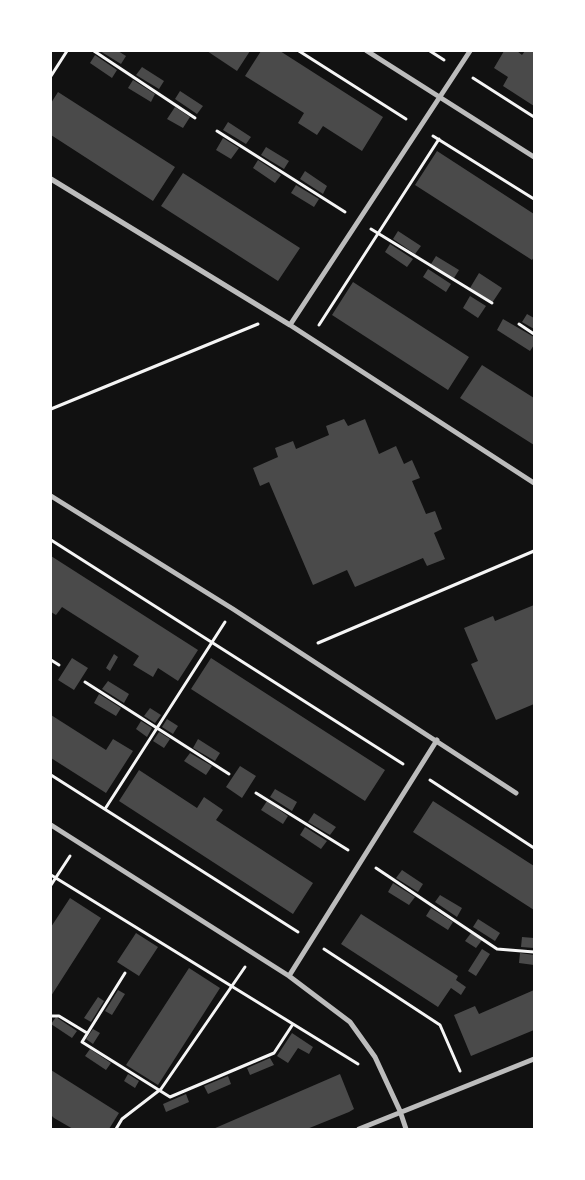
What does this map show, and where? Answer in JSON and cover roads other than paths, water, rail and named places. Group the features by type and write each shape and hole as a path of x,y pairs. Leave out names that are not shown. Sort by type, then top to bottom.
{"street":[{"path":"367,51 534,157"},
{"path":"290,324 470,51"},
{"path":"51,179 290,324 534,483"},
{"path":"51,496 299,651 516,793"},
{"path":"288,976 437,740"},
{"path":"51,825 288,976 350,1022 376,1057 406,1129"},
{"path":"360,1129 400,1111 534,1059"}]}
